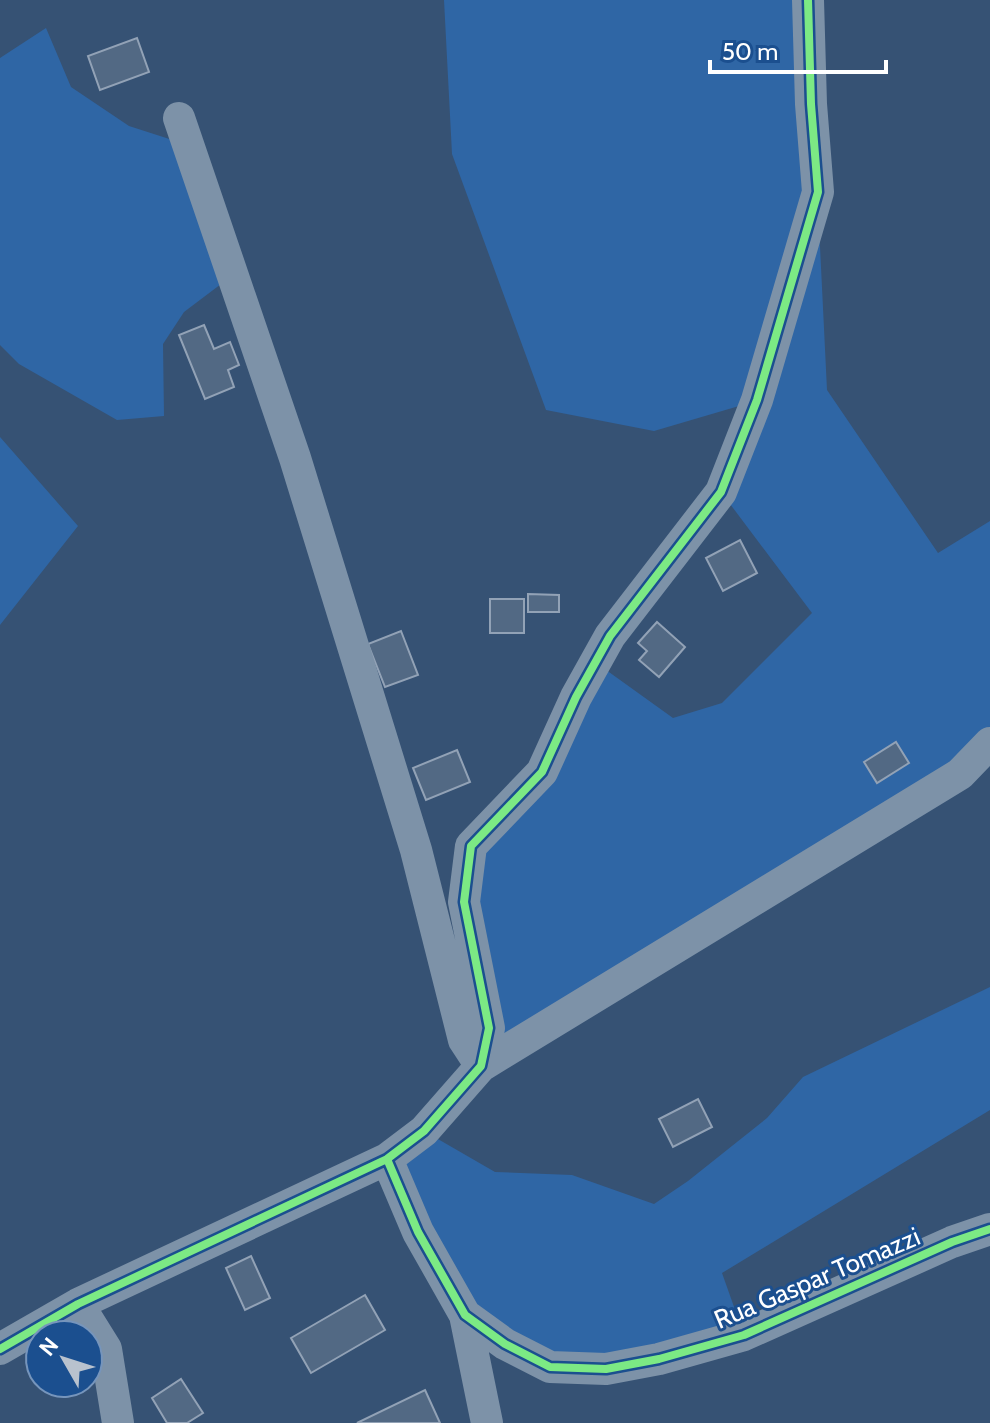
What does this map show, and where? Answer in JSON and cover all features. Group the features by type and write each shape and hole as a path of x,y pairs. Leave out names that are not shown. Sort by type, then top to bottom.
{"street":[{"path":"481,1066 489,1028 464,902 471,846 542,772 576,697 610,636 721,492 757,400 818,192 811,104 808,0"},
{"path":"179,118 295,458 407,820 464,1040 481,1066"},
{"path":"0,1349 78,1304 387,1159 424,1131 481,1066 960,774 990,743"},
{"name":"Rua Gaspar Tomazzi","path":"387,1159 418,1232 465,1315 505,1344 550,1367 606,1369 659,1359 744,1335 952,1242 990,1229"},
{"path":"78,1304 106,1349 118,1423"},
{"path":"465,1315 487,1423"}],"shaded area":[{"path":"444,0 808,0 827,390 938,553 990,521 990,743 481,1066 471,846 542,772 595,662 673,718 722,703 812,613 721,492 756,401 654,431 546,410 452,154"},
{"path":"46,28 71,87 129,126 188,145 233,275 184,312 163,344 164,416 117,420 19,364 0,345 0,58"},
{"path":"0,437 78,526 0,625"},
{"path":"990,987 990,1110 722,1273 744,1335 550,1367 465,1315 387,1159 424,1131 495,1172 572,1175 654,1204 767,1118 803,1077"}],"building":[{"path":"137,38 149,72 100,90 88,56"},
{"path":"204,325 214,349 230,342 239,365 228,370 234,387 205,399 179,335"},
{"path":"740,540 757,573 723,591 706,558"},
{"path":"528,594 559,595 559,612 528,612"},
{"path":"490,599 524,599 524,633 490,633"},
{"path":"657,622 685,647 659,677 639,660 647,651 638,643"},
{"path":"401,631 418,675 385,687 368,644"},
{"path":"896,742 909,763 877,783 864,762"},
{"path":"457,750 470,782 426,800 413,768"},
{"path":"698,1099 712,1127 673,1147 659,1119"},
{"path":"251,1256 270,1298 245,1310 226,1268"},
{"path":"365,1295 385,1330 311,1373 291,1338"},
{"path":"181,1379 203,1413 187,1423 167,1423 152,1398"},
{"path":"425,1390 440,1423 357,1423"}],"cycle path":[{"path":"0,1349 78,1304 387,1159 424,1131 481,1066 489,1028 464,902 471,846 542,772 576,697 610,636 721,492 757,400 818,192 811,104 808,0"},
{"path":"387,1159 418,1232 465,1315 505,1344 550,1367 606,1369 659,1359 744,1335 952,1242 990,1229"}]}
